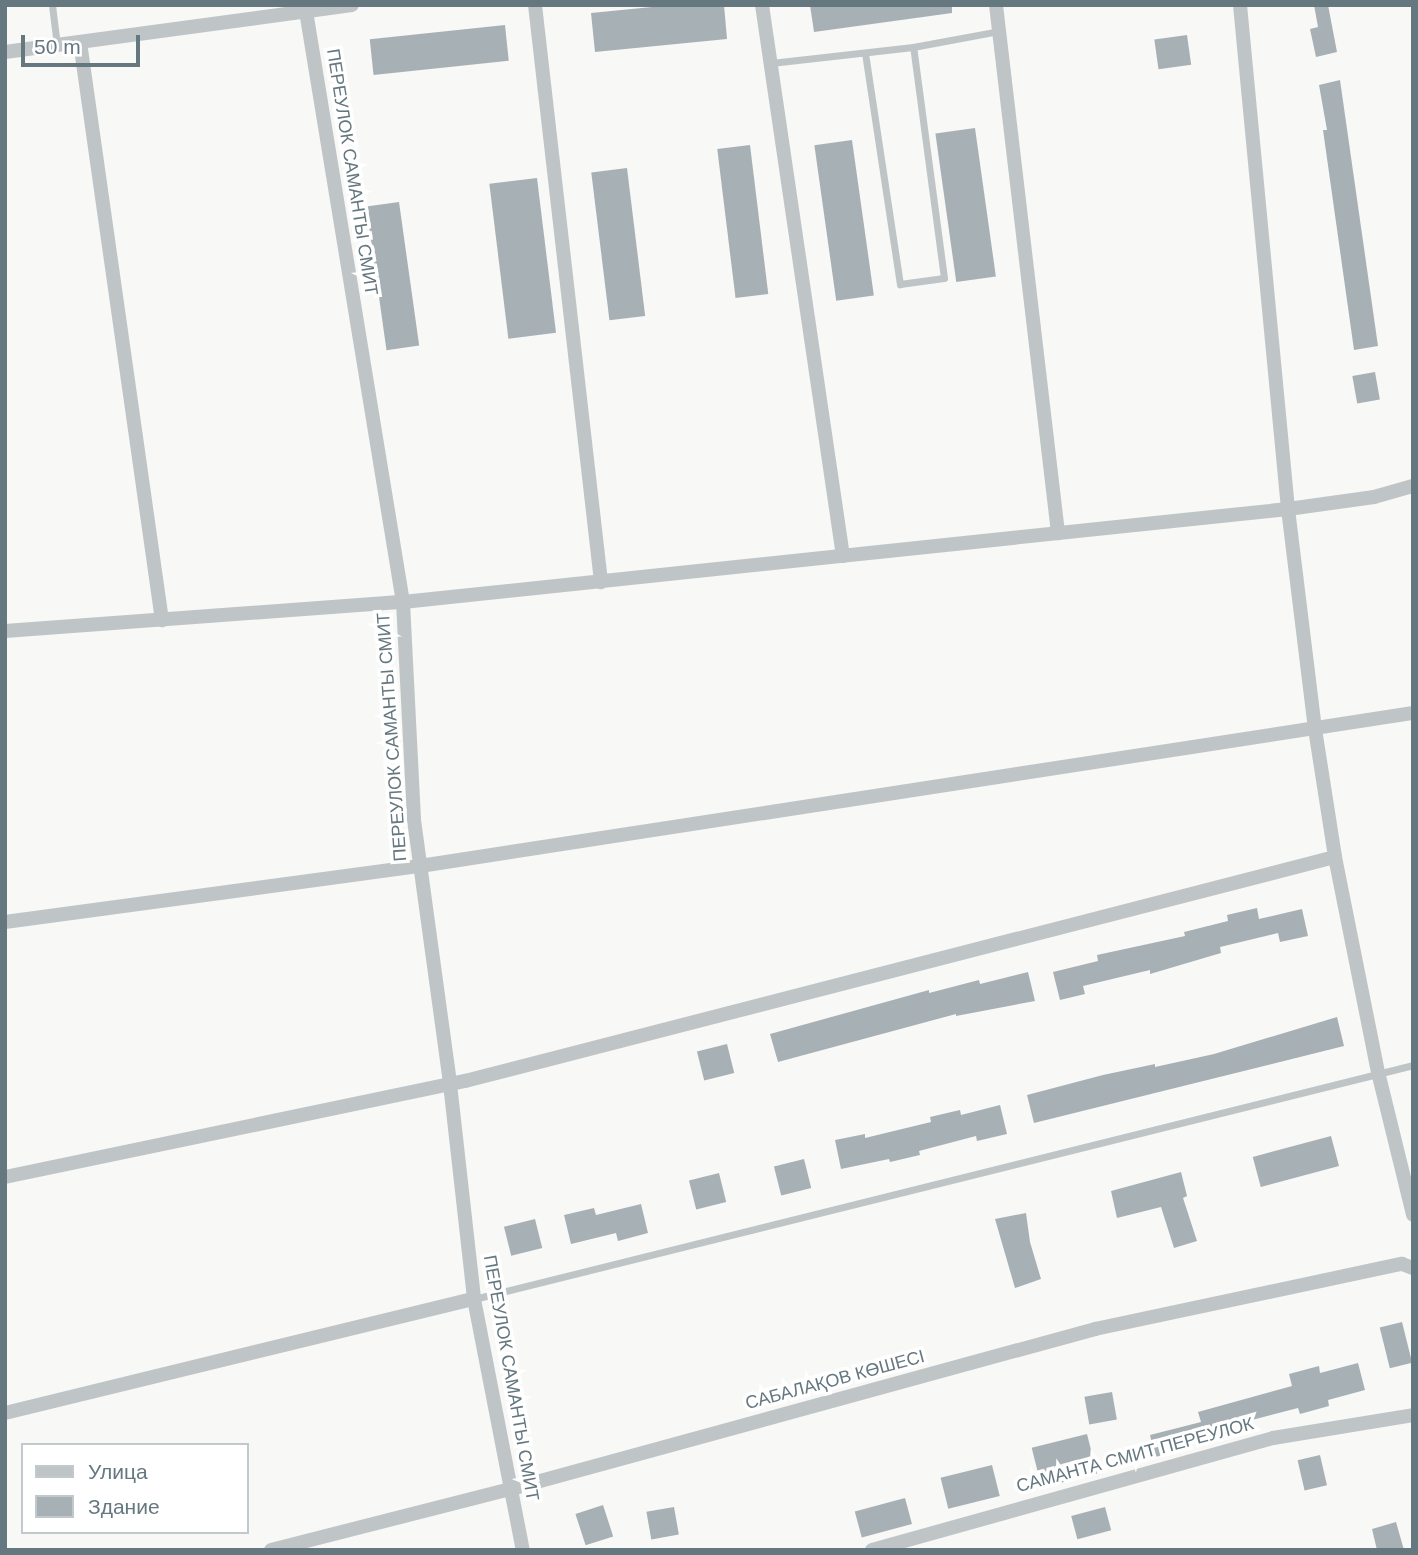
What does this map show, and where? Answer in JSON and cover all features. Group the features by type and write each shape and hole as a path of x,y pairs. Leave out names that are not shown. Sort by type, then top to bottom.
{"street":[{"path":"5,52 306,8 352,5"},
{"path":"536,5 601,582"},
{"path":"762,5 844,556"},
{"path":"996,5 1058,534"},
{"path":"1240,5 1288,509 1315,729 1335,857 1378,1072 1413,1215"},
{"name":"ПЕРЕУЛОК САМАНТЫ СМИТ","path":"306,8 403,602 414,820 450,1084 474,1299 523,1550"},
{"path":"80,42 162,620"},
{"path":"5,631 403,602 601,582 1288,509 1374,497 1413,486"},
{"path":"5,922 420,866 1413,713"},
{"path":"5,1177 450,1084 1335,857"},
{"name":"САБАЛАҚОВ КӨШЕСІ","path":"271,1550 511,1489 1095,1329 1402,1264 1413,1268"},
{"path":"5,1413 474,1299"},
{"name":"САМАНТА СМИТ ПЕРЕУЛОК","path":"872,1550 1273,1438 1413,1415"}],"lane":[{"path":"52,5 57,45"},
{"path":"771,63 913,47 999,31"},
{"path":"865,52 900,284 944,278 913,47"},
{"path":"474,1299 1413,1065"}],"building":[{"path":"672,5 724,5 727,39 595,52 591,13"},
{"path":"810,5 952,5 952,13 814,32"},
{"path":"1314,5 1328,5 1337,52 1316,57 1310,29 1318,27"},
{"path":"505,25 509,61 374,75 370,39"},
{"path":"1187,35 1191,65 1158,69 1154,40"},
{"path":"1340,80 1378,346 1354,350 1319,85"},
{"path":"975,128 996,277 956,282 935,134"},
{"path":"852,140 874,295 836,301 814,145"},
{"path":"750,145 768,294 736,298 717,149"},
{"path":"627,168 645,316 609,320 591,172"},
{"path":"537,178 556,333 508,339 489,184"},
{"path":"399,202 419,346 387,350 366,207"},
{"path":"1375,372 1380,400 1357,404 1352,376"},
{"path":"1257,908 1259,919 1302,909 1308,936 1280,942 1278,933 1220,947 1221,953 1150,974 1150,970 1083,986 1085,994 1060,1000 1053,972 1098,961 1097,955 1185,936 1184,932 1228,921 1227,915"},
{"path":"1028,972 1035,1001 956,1014 778,1062 770,1034 929,990 929,993 979,980 980,984"},
{"path":"1337,1017 1344,1046 1034,1123 1027,1095 1103,1075 1214,1054"},
{"path":"727,1044 734,1073 704,1081 697,1051"},
{"path":"1000,1105 1007,1134 977,1141 976,1136 919,1151 920,1155 841,1169 835,1140 865,1134 865,1138 931,1122 930,1117 960,1110 961,1115"},
{"path":"1331,1136 1339,1166 1261,1187 1253,1157"},
{"path":"804,1159 811,1188 781,1196 774,1166"},
{"path":"1181,1172 1187,1196 1183,1198 1197,1241 1174,1248 1161,1207 1117,1218 1111,1191"},
{"path":"719,1173 726,1202 696,1210 689,1180"},
{"path":"641,1204 648,1233 618,1241 616,1233 571,1244 564,1215 594,1208 596,1215"},
{"path":"1026,1213 1030,1242 1041,1279 1015,1288 995,1219"},
{"path":"535,1219 542,1248 511,1256 504,1227"},
{"path":"1402,1322 1412,1363 1390,1368 1380,1328"},
{"path":"1358,1363 1365,1390 1328,1400 1329,1406 1300,1414 1298,1408 1229,1426 1231,1432 1188,1443 1190,1448 1155,1457 1150,1435 1201,1422 1198,1412 1292,1386 1289,1374 1319,1366 1320,1373"},
{"path":"1112,1392 1117,1420 1089,1424 1084,1397"},
{"path":"1087,1434 1097,1474 1042,1488 1032,1448"},
{"path":"1320,1455 1327,1485 1305,1490 1298,1460"},
{"path":"992,1465 1000,1496 948,1509 941,1478"},
{"path":"905,1498 912,1524 862,1538 855,1511"},
{"path":"603,1505 613,1536 586,1545 575,1514"},
{"path":"674,1507 679,1535 651,1539 646,1512"},
{"path":"1105,1507 1111,1530 1077,1539 1071,1516"},
{"path":"1396,1522 1404,1550 1377,1550 1372,1529"}]}
